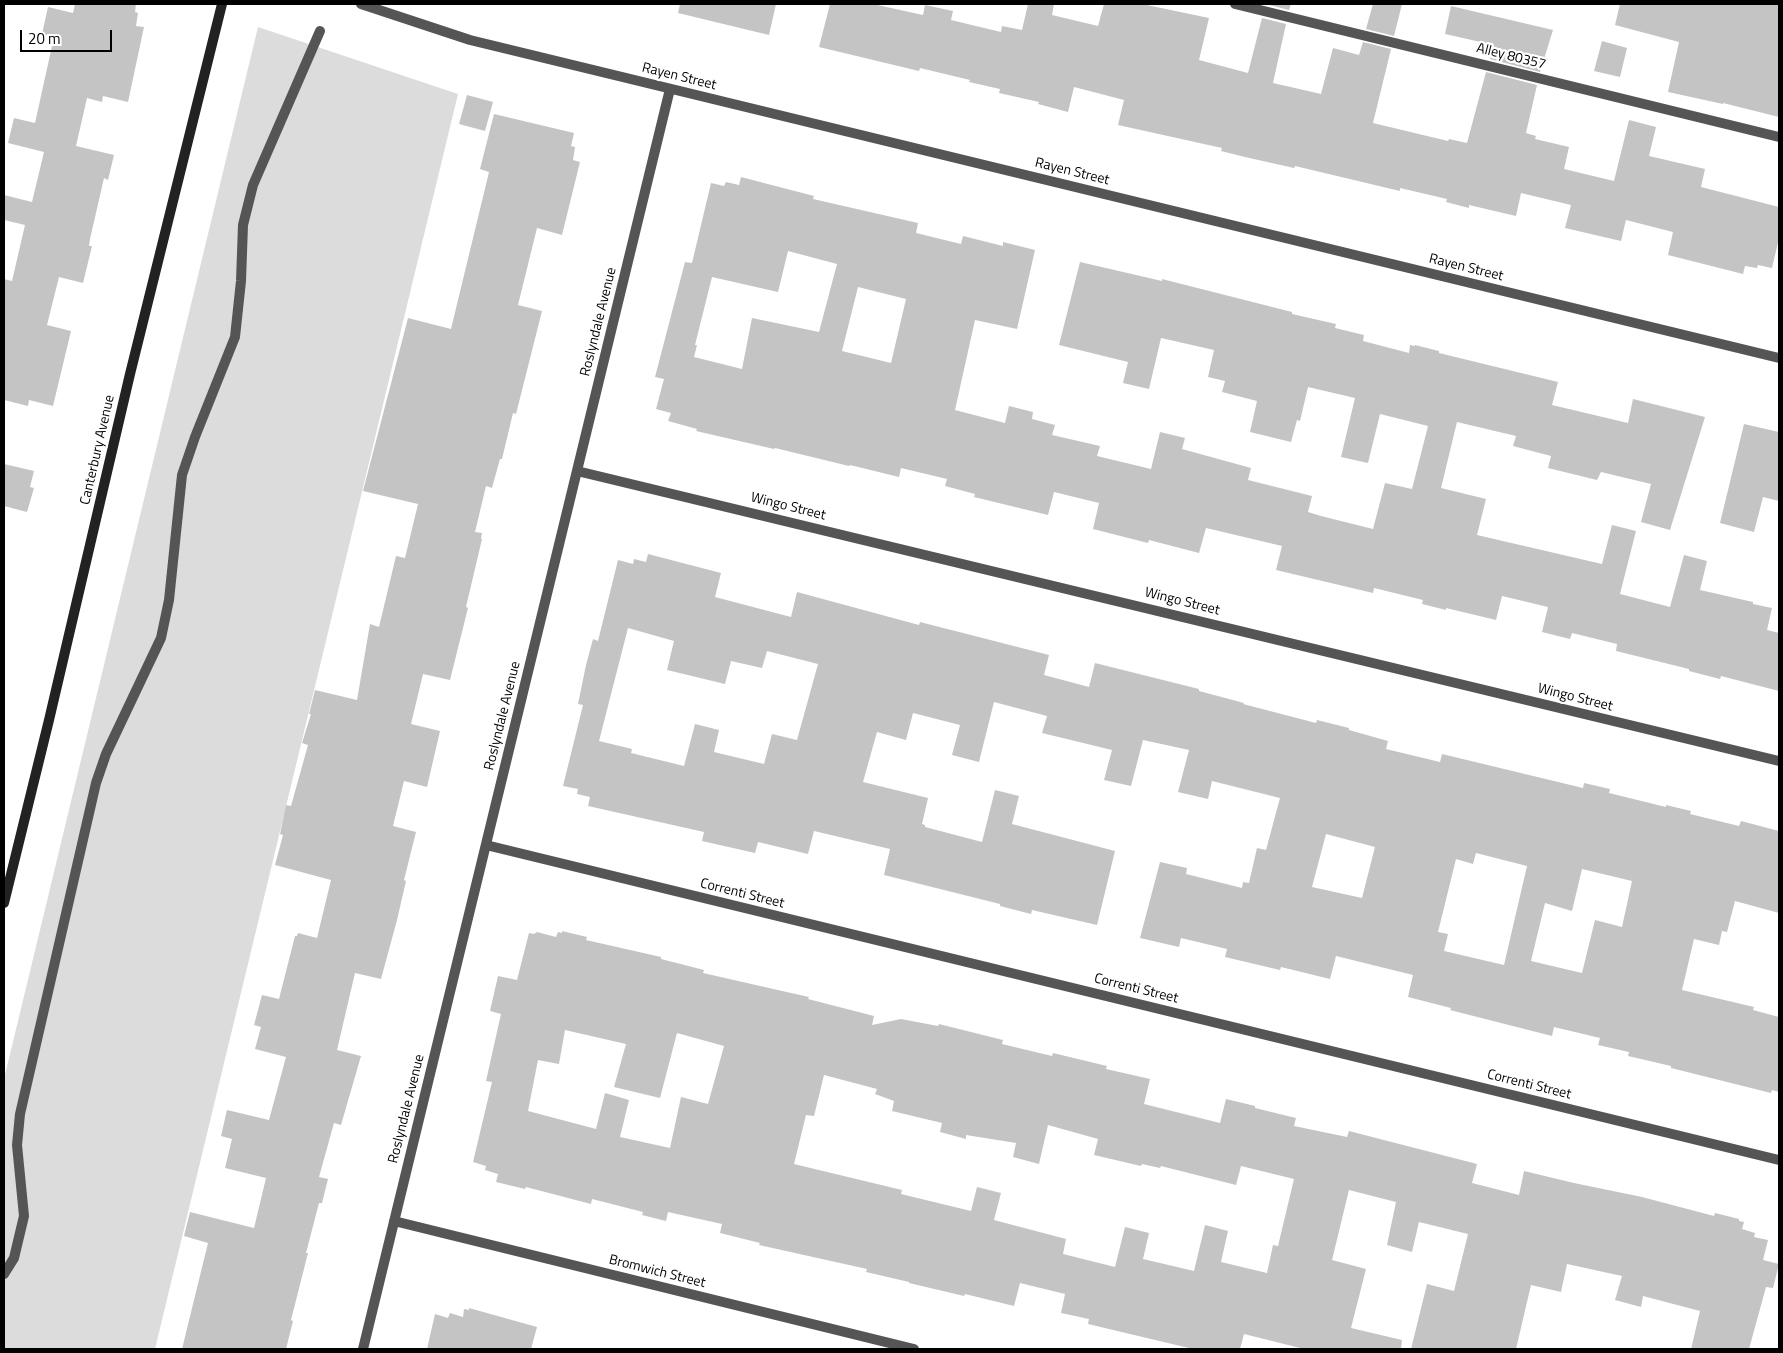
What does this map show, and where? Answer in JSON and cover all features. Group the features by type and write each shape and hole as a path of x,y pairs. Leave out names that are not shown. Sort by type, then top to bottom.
{"street":[{"name":"Canterbury Avenue","path":"4,904 50,720 132,365 222,4"},
{"name":"Rayen Street","path":"361,4 470,40 1779,358"},
{"name":"Alley 80357","path":"1236,4 1779,137"},
{"path":"4,1274 14,1258 24,1216 18,1145 20,1114 96,783 106,754 161,638 169,600 182,475 235,337 241,281 243,225 253,185 320,31"},
{"name":"Roslyndale Avenue","path":"363,1349 670,89"},
{"name":"Wingo Street","path":"577,471 1779,761"},
{"name":"Correnti Street","path":"486,845 1779,1160"},
{"name":"Bromwich Street","path":"394,1221 914,1349"}],"shaded area":[{"path":"258,27 458,94 155,1349 4,1349 4,1079"}],"building":[{"path":"75,4 136,4 135,12 138,13 136,26 144,27 128,102 103,96 102,102 87,98 76,146 114,155 108,180 104,178 90,239 89,246 92,246 83,283 59,277 47,325 71,331 53,406 29,400 28,406 4,400 4,279 12,281 25,225 4,220 4,195 32,202 44,152 8,143 14,118 35,123 54,37 42,34 48,7 73,13"},
{"path":"680,4 776,4 769,35 678,13"},
{"path":"830,4 873,4 923,15 925,5 953,11 951,20 1001,32 1002,26 1022,30 1028,4 1054,4 1052,15 1098,26 1104,4 1142,4 1209,18 1199,60 1248,73 1262,18 1286,24 1273,83 1321,94 1333,48 1359,55 1363,42 1391,49 1373,123 1448,141 1449,139 1467,143 1486,72 1537,85 1526,133 1536,136 1535,139 1569,147 1564,169 1614,181 1629,120 1656,127 1649,156 1705,169 1701,187 1779,207 1779,238 1772,268 1758,265 1757,268 1745,266 1743,274 1668,255 1673,232 1626,220 1621,241 1565,228 1571,205 1521,193 1516,216 1469,205 1469,208 1446,202 1447,199 1400,188 1400,191 1295,166 1294,168 1245,157 1221,151 1222,148 1118,125 1124,100 1074,87 1068,112 1038,104 1039,102 999,93 1000,89 969,82 970,80 920,68 919,71 819,47"},
{"path":"1265,4 1291,4 1289,10"},
{"path":"1373,4 1402,4 1394,36 1366,29"},
{"path":"1620,4 1779,4 1779,117 1668,92 1679,42 1615,25"},
{"path":"1451,6 1553,30 1540,72 1490,59 1494,45 1445,34"},
{"path":"1602,41 1627,48 1620,77 1594,71"},
{"path":"467,95 493,102 485,131 459,124"},
{"path":"494,114 574,133 571,146 575,147 573,160 580,162 562,235 537,228 518,305 542,311 516,414 513,413 502,459 500,459 492,488 486,486 475,532 482,533 482,539 466,607 468,608 450,680 423,674 411,724 440,731 427,787 404,781 393,826 416,832 404,880 406,881 397,920 381,979 355,973 337,1050 361,1056 341,1125 334,1123 319,1177 328,1179 322,1203 319,1203 306,1253 308,1253 291,1320 293,1321 286,1349 182,1349 208,1243 184,1236 190,1212 254,1228 266,1178 225,1168 232,1139 221,1136 227,1110 269,1120 286,1057 255,1049 261,1027 254,1025 262,995 279,999 295,936 298,933 317,938 331,880 275,865 283,835 280,834 286,805 291,806 308,745 302,743 311,714 309,714 315,690 357,700 370,624 379,627 396,556 405,558 418,504 363,491 408,318 451,329 489,172 480,169"},
{"path":"741,177 814,196 813,199 918,223 916,233 961,244 963,236 1003,246 1003,242 1035,250 1017,329 975,320 955,410 1005,423 1009,406 1033,412 1032,419 1055,425 1052,435 1100,446 1097,456 1151,469 1160,432 1185,438 1182,449 1251,468 1248,480 1312,496 1308,512 1373,529 1385,483 1412,489 1428,426 1380,414 1368,463 1341,457 1355,398 1308,387 1300,421 1297,420 1291,442 1250,432 1257,401 1222,392 1225,381 1208,377 1214,350 1161,338 1149,389 1123,383 1128,362 1059,345 1080,262 1162,281 1162,279 1336,324 1335,328 1364,335 1363,341 1409,353 1410,345 1415,345 1439,351 1439,353 1558,382 1552,405 1628,423 1633,399 1705,417 1670,530 1641,522 1651,484 1601,472 1597,480 1548,468 1551,456 1513,446 1516,436 1457,422 1441,488 1486,499 1477,535 1602,564 1612,525 1636,531 1620,594 1670,607 1684,555 1707,561 1700,590 1772,608 1767,630 1779,633 1779,691 1721,676 1720,679 1689,671 1689,669 1616,651 1617,644 1572,633 1570,639 1542,632 1548,607 1502,596 1496,620 1446,608 1446,610 1422,604 1423,600 1374,588 1373,593 1276,570 1282,546 1206,528 1199,553 1149,540 1148,543 1093,529 1099,503 1054,492 1048,515 974,497 975,494 945,486 947,479 901,468 899,477 696,431 697,429 668,421 671,413 656,409 664,379 655,377 685,262 692,263 711,183 724,186 726,182 739,185","holes":["788,251 837,264 819,332 752,318 742,369 694,357 697,345 695,345 712,277 778,292","858,287 906,299 891,363 842,351"]},
{"path":"1744,424 1779,432 1779,501 1763,497 1754,532 1720,523"},
{"path":"4,464 34,471 30,487 34,488 27,512 4,506"},
{"path":"648,554 721,573 715,597 791,617 797,592 919,625 920,622 1049,655 1044,675 1089,687 1095,663 1199,689 1199,691 1243,704 1316,723 1317,720 1349,728 1349,730 1388,741 1386,749 1440,762 1442,754 1583,788 1584,783 1610,789 1609,793 1691,811 1690,814 1739,826 1741,821 1779,831 1779,913 1735,901 1727,932 1722,931 1719,945 1694,939 1682,990 1754,1007 1753,1010 1779,1017 1779,1092 1772,1090 1771,1093 1628,1056 1629,1052 1598,1045 1600,1038 1554,1027 1552,1036 1450,1010 1451,1008 1408,997 1413,975 1336,956 1330,979 1281,967 1280,970 1225,957 1227,949 1181,938 1179,947 1140,938 1160,862 1187,868 1186,874 1242,888 1243,882 1249,883 1257,848 1266,850 1280,798 1212,781 1208,799 1178,792 1189,750 1143,740 1131,786 1104,780 1112,750 1042,733 1047,716 994,702 979,762 952,755 960,725 913,713 906,740 877,732 863,782 928,798 922,824 925,827 982,842 995,790 1019,796 1012,824 1115,851 1097,925 1032,910 1031,914 1000,906 1000,904 884,875 890,849 814,831 808,854 758,842 755,853 702,841 704,832 588,806 590,797 577,794 578,789 563,786 583,705 578,704 586,665 593,639 598,641 618,560 633,564 634,559 646,562","holes":["628,628 674,641 667,670 725,684 731,661 762,668 767,651 818,664 797,740 772,734 764,764 714,752 719,730 695,724 684,766 631,753 632,749 599,741","1326,834 1375,847 1362,898 1312,887","1476,853 1527,866 1504,965 1444,951 1448,934 1438,932 1456,859 1473,864","1582,869 1632,881 1622,927 1595,920 1582,973 1531,961 1545,903 1572,911"]},
{"path":"562,931 587,937 586,940 661,957 661,959 704,970 703,973 809,997 808,999 874,1016 872,1025 901,1019 938,1026 939,1024 1003,1040 1002,1044 1052,1056 1053,1053 1107,1066 1106,1069 1150,1079 1144,1104 1220,1123 1226,1099 1296,1118 1294,1126 1347,1137 1349,1131 1477,1164 1472,1183 1519,1195 1524,1171 1642,1197 1714,1216 1715,1213 1739,1219 1739,1221 1744,1222 1742,1229 1755,1233 1754,1237 1768,1240 1763,1260 1779,1264 1773,1288 1766,1287 1749,1349 1691,1349 1700,1311 1643,1296 1641,1307 1615,1300 1622,1276 1567,1264 1561,1292 1531,1285 1516,1349 1411,1349 1427,1284 1454,1291 1468,1234 1419,1222 1412,1252 1387,1245 1396,1202 1349,1190 1332,1260 1366,1269 1351,1328 1402,1340 1401,1349 1304,1349 1244,1334 1240,1349 1193,1349 1088,1324 1089,1319 1061,1313 1065,1294 1020,1283 1014,1306 909,1283 866,1272 867,1269 759,1245 760,1243 720,1233 722,1224 668,1212 666,1221 642,1215 643,1212 592,1199 591,1204 526,1187 525,1189 496,1182 498,1174 485,1170 486,1166 473,1162 492,1082 486,1081 501,1014 490,1011 498,976 517,980 529,933 534,934 537,932 556,937 558,932 562,933","holes":["565,1030 626,1044 614,1087 660,1098 677,1033 724,1046 708,1104 681,1097 670,1148 620,1137 629,1100 605,1093 596,1129 528,1111 538,1060 559,1064","824,1075 877,1089 875,1094 894,1101 892,1111 942,1123 940,1132 966,1139 966,1135 1016,1143 1013,1157 1039,1164 1048,1125 1098,1139 1094,1155 1141,1166 1142,1164 1160,1168 1161,1166 1236,1185 1241,1166 1294,1179 1278,1246 1273,1245 1267,1273 1221,1262 1228,1231 1205,1225 1194,1271 1143,1259 1149,1233 1125,1227 1115,1267 1063,1254 1066,1239 994,1220 1001,1193 977,1187 971,1211 901,1194 902,1190 794,1164 806,1115 814,1116"]},
{"path":"469,1308 537,1327 531,1349 427,1349 435,1314 448,1318 450,1313 463,1317 464,1309 469,1310"}]}
